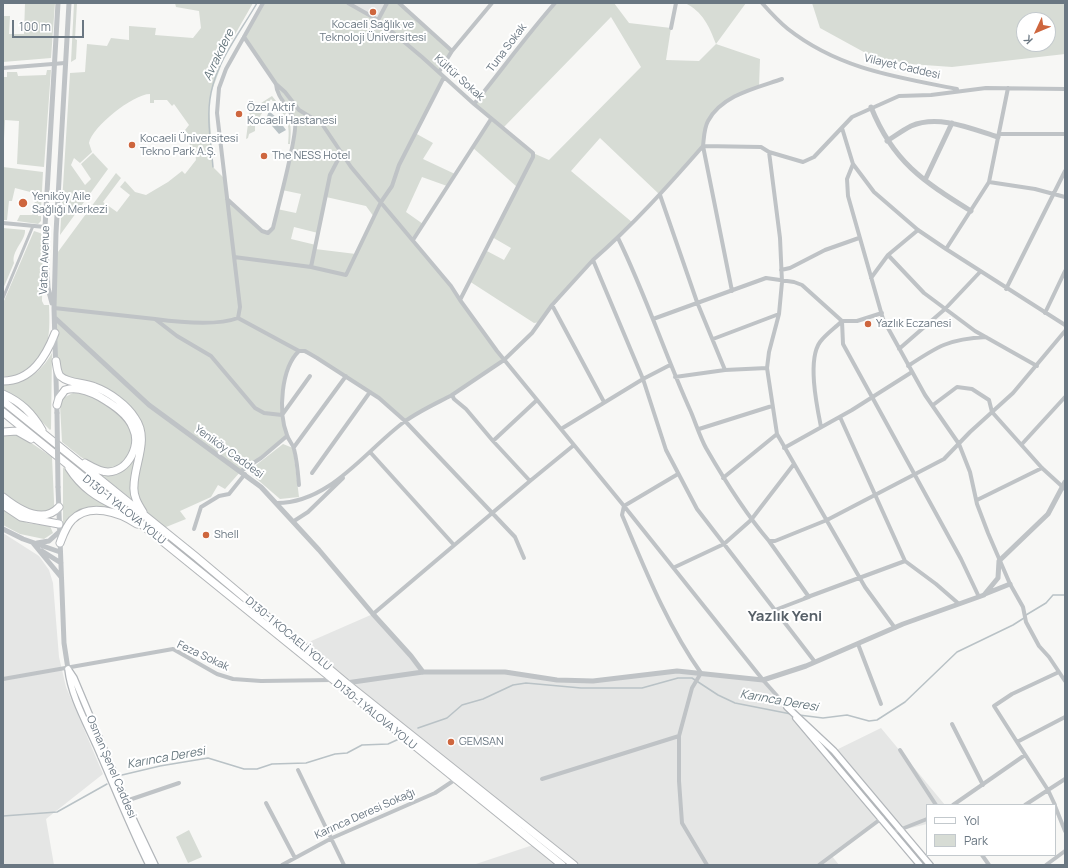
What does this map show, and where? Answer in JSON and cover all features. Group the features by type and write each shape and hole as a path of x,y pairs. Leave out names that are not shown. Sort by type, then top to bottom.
{"highway":[{"path":"3,381 18,378 37,366 45,356 55,333"},
{"path":"56,361 58,373 65,379 95,387 107,393 129,410 136,419 142,438 134,487 137,502 145,515"},
{"path":"57,405 62,393 69,388 83,389 94,394 122,412 129,420 135,434 134,449 131,456 122,467 114,471 97,470 70,454"},
{"path":"3,394 19,402 33,416 45,435"},
{"name":"D130-1 KOCAELİ YOLU","path":"3,400 145,515 346,683 574,865"},
{"path":"3,412 48,448"},
{"path":"3,432 17,431 48,448"},
{"name":"D130-1 YALOVA YOLU","path":"48,448 66,462 88,490 104,501 127,511 332,680 562,865"},
{"path":"3,497 16,507 40,516 50,515 59,507"},
{"path":"3,505 21,517 59,524"},
{"path":"60,543 71,520 82,513 97,510 112,512 131,521 174,550"}],"main road":[{"name":"Osman Şenel Caddesi","path":"68,669 74,678 86,714 107,762 155,865"},
{"path":"787,707 834,751 930,865"},
{"path":"804,724 920,865"},
{"name":"Osman Şenel Caddesi","path":"107,762 128,821 149,865"}],"street":[{"name":"Vatan Avenue","path":"54,308 48,288 45,227 58,3"},
{"name":"Vatan Avenue","path":"54,308 56,233 69,3"},
{"path":"238,318 240,307 217,113 219,88 226,69 263,3"},
{"name":"Kültür Sokak","path":"348,3 378,20 491,119 533,153 533,157 460,300"},
{"path":"378,20 387,3"},
{"path":"399,3 452,51"},
{"path":"671,28 676,3"},
{"name":"Vilayet Caddesi","path":"762,3 788,29 840,61 880,74 962,90"},
{"path":"439,72 452,51 489,4"},
{"name":"Tuna Sokak","path":"474,104 553,4"},
{"path":"244,38 276,84 285,92 299,110 322,124 351,167 451,286 504,360 674,567 763,680 787,707"},
{"path":"3,68 65,63"},
{"path":"234,257 311,267 346,275 381,202 392,186 398,165 444,77"},
{"path":"732,291 703,146 707,122 716,110 735,96 782,79"},
{"path":"227,199 262,231 268,233 273,228 294,139 295,123 276,91 276,84"},
{"path":"946,249 989,182 1008,88"},
{"path":"294,522 308,512 348,472 405,421 452,394 504,360 532,333 552,305 593,260 618,238 660,195 703,146 761,147 769,152 803,162 814,157 852,117 871,107 899,96 931,95 962,90 1008,88 1065,89"},
{"path":"871,107 880,130 895,153 925,180 971,211"},
{"path":"413,240 491,119"},
{"path":"887,140 913,126 936,121 952,123 999,135 1065,134"},
{"path":"925,180 952,123"},
{"path":"842,128 853,164 874,192 918,230 1006,289 1065,325"},
{"path":"311,267 330,175 342,152"},
{"path":"769,152 780,238 782,282 779,314 769,352 767,368 777,434 860,578 895,628"},
{"path":"853,164 847,179 848,196 882,314 898,349 925,395 959,444 970,472 976,500 999,561 1023,606 1026,622 1039,646 1065,682"},
{"path":"1006,289 1065,171"},
{"path":"989,182 1054,193 1065,197"},
{"path":"660,195 697,302 713,339 724,370"},
{"path":"3,223 45,227"},
{"path":"3,298 33,226"},
{"path":"871,278 888,255 918,230"},
{"path":"618,238 653,319 675,377 706,447 723,478 751,520 769,541 809,597 806,598"},
{"path":"781,270 790,268 825,250 859,238"},
{"path":"888,255 924,293 945,309 986,337 1038,366"},
{"path":"593,260 643,379 666,450 697,509 815,662"},
{"path":"1045,313 1065,271"},
{"path":"898,349 945,309 980,272"},
{"path":"653,319 766,278 782,282 794,282 802,285 842,321 857,321 882,314"},
{"path":"1060,282 1065,285"},
{"path":"552,305 604,402"},
{"path":"54,308 184,322 238,318 299,351 305,351 370,392 405,421 515,538 524,558"},
{"name":"Osman Şenel Caddesi","path":"54,308 60,552 65,654 68,669"},
{"path":"713,339 779,314"},
{"name":"Yeniköy Caddesi","path":"55,318 149,405 243,472 277,503 372,614 411,656 423,672"},
{"path":"155,319 177,336 211,356 255,408 264,413 282,415"},
{"path":"842,321 844,344 871,398 981,596"},
{"path":"821,427 815,401 814,357 819,343 842,321"},
{"path":"769,541 776,541 827,520 944,459 1013,393 1038,366 1065,332"},
{"path":"908,366 939,346 963,339 986,337"},
{"path":"299,351 292,361 283,390 282,415 287,436 294,447 299,485"},
{"path":"561,429 643,379 670,365"},
{"path":"675,377 724,370 767,368"},
{"path":"784,448 840,417 912,372"},
{"path":"282,415 310,376"},
{"path":"294,447 346,376"},
{"path":"933,405 957,387 972,389 989,400 992,412 1042,468 1063,488"},
{"path":"312,473 370,392"},
{"path":"452,394 454,399 466,409 530,481"},
{"path":"1022,444 1065,397"},
{"path":"493,441 537,400"},
{"path":"698,429 772,406"},
{"path":"840,417 905,561 936,584 959,604"},
{"path":"723,478 777,434"},
{"path":"194,529 200,507 219,496 229,494 243,472 287,436"},
{"path":"372,614 574,445"},
{"path":"370,452 454,545"},
{"path":"674,567 724,544 751,520 794,464"},
{"path":"976,500 1042,468"},
{"path":"277,503 289,503 305,498 318,492 348,472"},
{"path":"678,474 624,506 622,515 657,597 679,640 700,676"},
{"path":"981,596 998,578 999,561 1048,514 1065,482"},
{"path":"3,529 32,542 60,552"},
{"path":"32,542 49,541 60,532"},
{"path":"32,542 61,563"},
{"path":"32,542 62,578"},
{"path":"775,610 905,561"},
{"path":"346,683 423,672 505,672 557,680 593,681 677,670 700,676 763,680 815,662 895,628 1010,584"},
{"path":"858,644 881,704"},
{"name":"Feza Sokak","path":"3,679 68,669 173,649 217,674 233,679 260,681 332,680"},
{"path":"1054,804 1048,790 994,706 1012,694 1059,672"},
{"path":"700,676 694,685 678,736 679,782 682,823 707,865"},
{"path":"1017,742 1065,717"},
{"path":"952,724 983,785"},
{"path":"542,779 678,736"},
{"path":"900,750 935,804"},
{"path":"954,804 1026,755"},
{"path":"298,770 344,865"},
{"name":"Karınca Deresi Sokağı","path":"282,865 332,838 435,793 456,779"},
{"path":"1026,804 1065,779"},
{"path":"126,801 179,784"},
{"path":"266,803 295,858"},
{"path":"1056,808 1065,831"},
{"path":"819,865 882,818"},
{"path":"894,832 926,819"},
{"path":"1046,865 1065,851"},
{"path":"983,856 989,865"}],"shaded area":[{"name":"Kocaeli Sağlık ve Teknoloji Üniversitesi","path":"348,3 387,3 378,20"},
{"path":"269,111 278,119 286,130 279,134 266,119"},
{"path":"3,533 39,556 49,570 53,583 59,657 66,687 103,774 46,819 54,865 3,865"},
{"path":"373,614 423,672 505,672 557,680 593,681 677,671 763,680 828,754 881,728 944,804 926,804 926,824 894,832 882,818 832,856 839,865 473,865 536,844 302,645"}],"green space":[{"path":"25,3 55,3 51,58 3,62 3,16 10,16 9,34 24,34"},
{"path":"74,3 77,3 75,39 77,40 76,59 71,62"},
{"path":"175,3 253,3 218,64 221,66 211,93 209,105 213,167 224,178 227,199 262,231 268,233 273,228 277,209 296,213 301,194 282,190 294,139 295,123 276,84 244,37 263,3 348,3 377,20 387,3 399,3 452,51 439,72 444,77 415,133 433,143 423,159 455,174 447,186 422,177 406,212 423,224 413,240 451,286 504,360 483,375 405,421 381,400 342,372 299,351 288,370 282,395 281,412 287,436 241,471 225,489 218,485 211,497 180,511 186,519 161,529 145,515 135,494 141,449 136,419 107,393 65,379 56,361 55,256 116,173 121,178 103,202 117,212 130,195 120,187 125,181 135,192 146,195 168,182 182,171 185,174 196,160 195,150 190,149 189,135 185,130 189,125 174,104 172,106 167,100 154,100 154,103 150,103 150,94 134,99 114,112 97,129 89,143 92,152 80,163 74,158 71,165 85,185 91,179 81,164 93,153 108,169 60,235 70,73 85,72 87,44 107,46 111,38 129,40 129,26 156,28 155,35 193,38 201,28 199,11 176,7","holes":["326,197 366,206 374,217 356,254 315,249 316,245 291,239 294,227 318,233"]},
{"path":"552,3 614,3 629,23 671,28 666,60 699,61 716,44 760,59 759,87 735,96 717,110 707,122 703,146 660,195 600,138 571,171 633,223 593,260 540,322 534,323 469,281 485,250 504,260 511,248 492,237 517,187 472,147 491,119 474,104 553,5","holes":["611,17 641,67 549,160 533,153 503,128"]},
{"path":"685,3 746,3 716,44 705,20 701,15"},
{"path":"812,3 1065,3 1065,54 952,67 882,62 820,28"},
{"path":"47,70 51,70 44,167 17,164 19,121 5,120 3,157 3,77 7,77 7,72 17,72 18,76 46,75"},
{"path":"272,96 286,113 290,123 290,144 288,144 289,130 286,119 271,99 255,124 255,131 249,134 248,138 246,139 251,101 258,105"},
{"path":"3,167 43,172 41,209 35,208 34,193 15,188 12,201 9,201 7,220 3,220"},
{"path":"36,211 38,212 38,216 41,216 41,221 38,224 17,221 20,215 32,215"},
{"path":"3,228 25,230 25,234 16,250 14,263 3,289"},
{"path":"34,231 43,234 42,301 44,305 49,305 48,340 42,356 29,369 16,375 3,376 3,303"},
{"path":"52,353 50,430 23,403 3,392 3,384 19,382 32,376 43,366"},
{"path":"73,393 89,396 107,405 115,410 128,424 132,439 131,446 129,453 120,464 108,468 100,467 90,463 62,442 60,405 63,398"},
{"path":"8,434 18,434 52,457 54,507 48,511 41,512 28,509 3,494 3,436"},
{"path":"283,444 293,448 299,497 280,499 251,474 251,469"},
{"path":"136,454 135,502 101,475 112,474 122,470 130,464"},
{"path":"63,467 95,499 122,513 90,508 78,513 63,527"},
{"path":"3,510 27,523 50,526 53,533 44,539 20,534 3,525"},
{"path":"189,830 202,857 188,863 176,837"}],"waterway":[{"name":"Avrakdere","path":"213,167 209,130 209,111 214,81 218,69 230,46 257,3"},
{"name":"Karınca Deresi","path":"1026,615 1046,603 1053,595 1065,595"},
{"name":"Karınca Deresi","path":"799,715 823,718 847,715 869,721 877,720 905,702 957,652 1013,625 1024,618"},
{"name":"Karınca Deresi","path":"418,728 447,718 462,705 483,699 513,685 526,683 581,688 642,688 678,678 692,678 718,695 735,703 791,714"},
{"name":"Karınca Deresi","path":"122,775 160,766 208,758 244,769 257,769 272,764 306,763 335,754 347,753 362,745 388,744 399,739"},
{"path":"3,816 57,812 107,784"}],"place":[{"name":"Kocaeli Sağlık ve Teknoloji Üniversitesi","path":"373,12"},
{"name":"Özel Aktif Kocaeli Hastanesi","path":"239,114"},
{"name":"Kocaeli Üniversitesi Tekno Park A.Ş.","path":"132,145"},
{"name":"The NESS Hotel","path":"264,156"},
{"name":"Yeniköy Aile Sağlığı Merkezi","path":"23,203"},
{"name":"Yazlık Eczanesi","path":"868,324"},
{"name":"Shell","path":"206,535"},
{"name":"GEMSAN","path":"451,742"}],"district":[{"name":"Yazlık Yeni","path":"785,617"}]}
